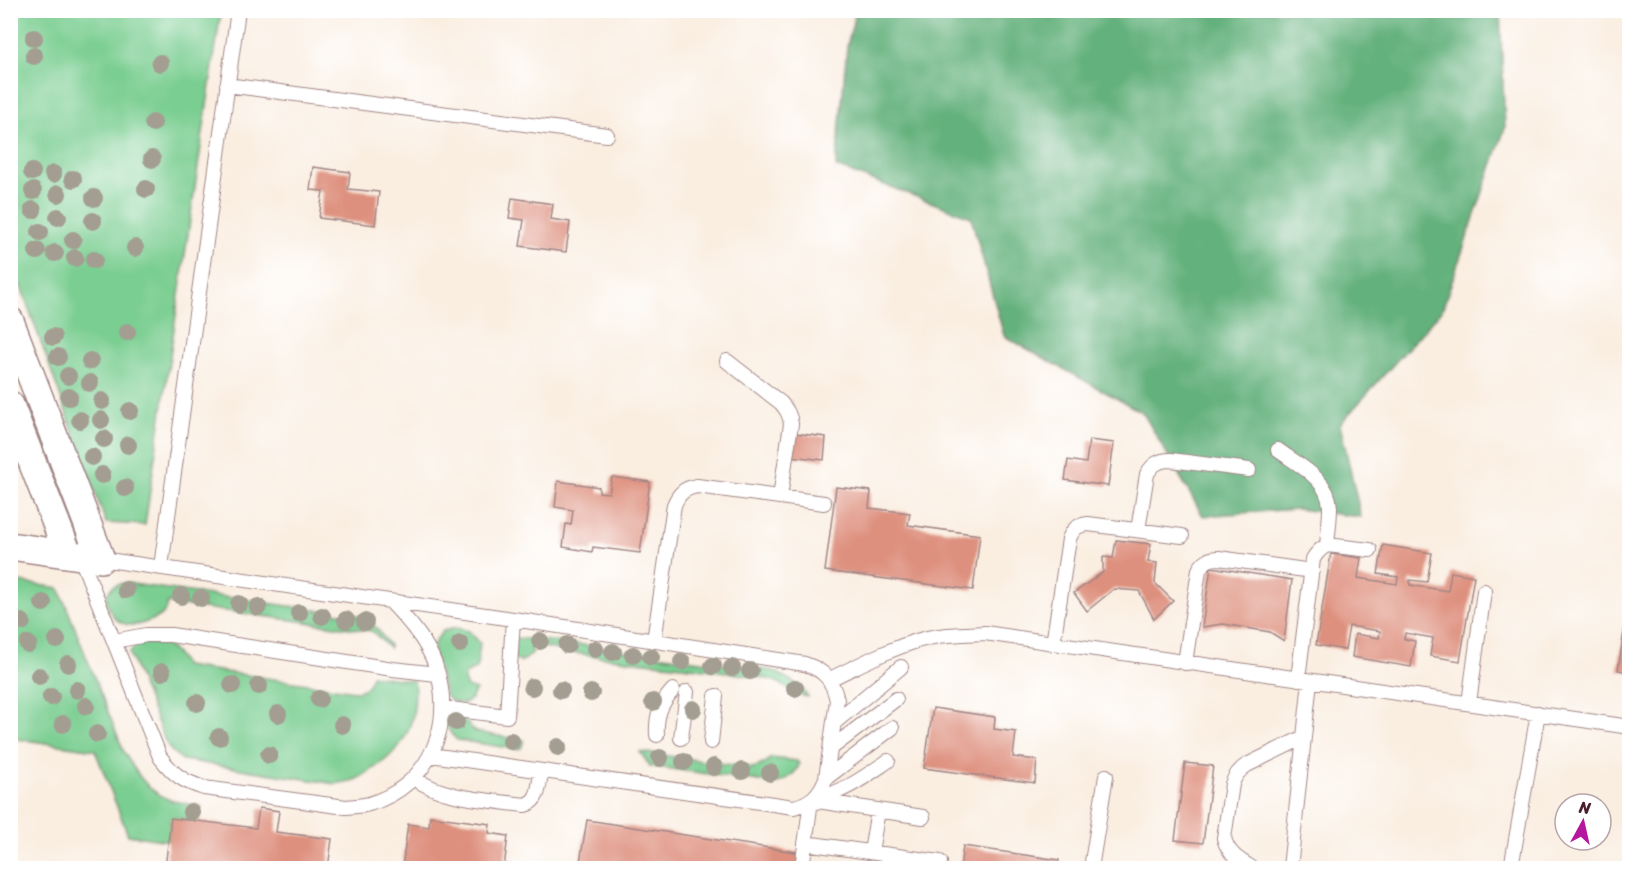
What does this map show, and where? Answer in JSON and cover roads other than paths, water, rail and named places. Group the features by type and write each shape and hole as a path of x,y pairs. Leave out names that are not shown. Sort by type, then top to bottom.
{"street":[{"path":"10,321 83,556"},
{"path":"10,405 83,556"},
{"path":"10,546 83,556"}],"lane":[{"path":"160,567 238,10"},
{"path":"227,85 608,135"},
{"path":"727,361 781,403 790,416 780,497"},
{"path":"1278,450 1323,484 1330,507 1327,545"},
{"path":"1138,530 1148,474 1156,463 1171,460 1249,470"},
{"path":"654,641 674,505 678,495 687,488 698,486 824,503"},
{"path":"1053,644 1069,539 1072,531 1079,525 1088,524 1182,536"},
{"path":"1290,868 1304,737 1304,680 1313,559 1321,548 1327,545 1371,550"},
{"path":"390,601 410,622 427,647 441,691 442,708 439,732 431,755 414,778 402,789 387,797 367,805 346,807 204,788 186,782 171,771 160,757 83,556 513,619 805,664 819,669 830,679 837,700 826,778 818,794 803,805 785,806 431,755"},
{"path":"1185,663 1199,570 1206,560 1219,558 1312,571"},
{"path":"1469,703 1484,591"},
{"path":"442,708 507,716 513,619"},
{"path":"830,679 920,640 951,634 985,633 1629,728"},
{"path":"114,641 146,635 171,635 437,674"},
{"path":"835,722 901,667"},
{"path":"657,735 656,723 659,711 664,699 673,690"},
{"path":"681,738 687,692"},
{"path":"711,742 716,696"},
{"path":"830,750 896,699"},
{"path":"1510,868 1538,713"},
{"path":"826,778 892,728"},
{"path":"1252,868 1234,856 1224,838 1234,776 1247,765 1304,737"},
{"path":"811,800 850,787 888,761"},
{"path":"414,778 424,785 447,794 525,805 534,800 537,795 541,771"},
{"path":"1091,868 1106,776"},
{"path":"811,800 923,817"},
{"path":"802,868 811,800"},
{"path":"871,852 878,810"},
{"path":"806,843 940,862"}]}
